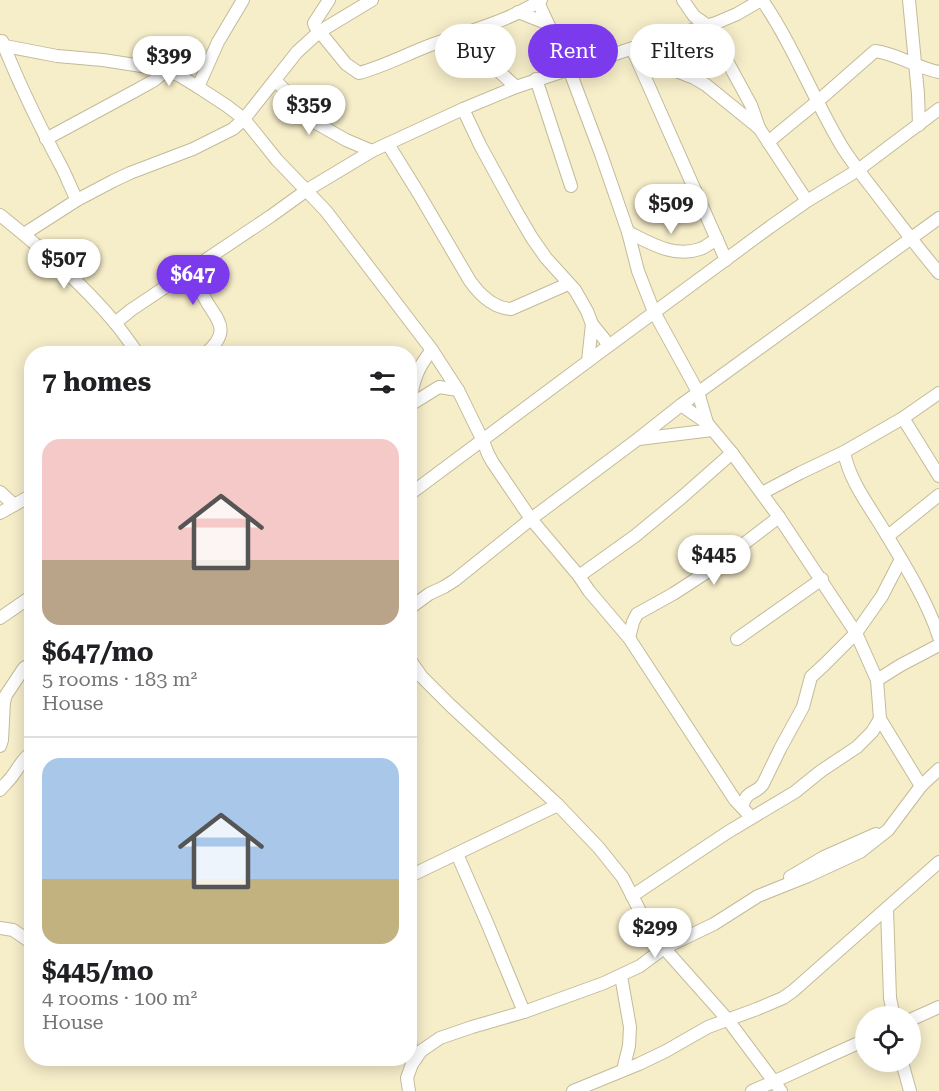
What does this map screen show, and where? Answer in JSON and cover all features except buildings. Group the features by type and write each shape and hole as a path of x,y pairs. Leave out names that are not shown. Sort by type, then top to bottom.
{"street":[{"path":"198,87 218,42 243,0"},
{"path":"329,0 314,23 346,64 358,73 435,44"},
{"path":"24,234 77,200 130,173 193,149 233,129 244,119 297,52 319,32 372,0"},
{"path":"683,0 694,16 705,24"},
{"path":"713,24 737,14 761,0 791,50 831,127 858,170 939,273"},
{"path":"909,0 919,125"},
{"path":"487,24 518,12 538,1 546,23"},
{"path":"518,12 546,23"},
{"path":"691,24 694,16"},
{"path":"1,42 57,56 103,60 166,70 198,87 244,119 271,153 326,211 432,350 458,390 488,453 531,519 629,638 738,804 751,818"},
{"path":"1,42 15,76 77,200"},
{"path":"768,142 875,51 926,70 939,72"},
{"path":"46,139 153,81 166,70"},
{"path":"735,76 751,105 759,128 807,201"},
{"path":"506,78 516,87"},
{"path":"115,323 307,190 372,151 463,109 539,78"},
{"path":"572,78 601,154 628,232 638,271 654,312 698,392 710,427"},
{"path":"645,78 726,260"},
{"path":"694,78 759,128"},
{"path":"536,79 571,186"},
{"path":"275,80 316,123 372,151"},
{"path":"463,109 515,209 546,258 580,298 592,324 609,345"},
{"path":"417,489 654,312 807,201 858,170 939,109"},
{"path":"388,144 470,281 489,302 504,309 511,309 568,284"},
{"path":"0,215 72,277 115,323 132,346"},
{"path":"417,603 455,580 698,392 939,218"},
{"path":"628,232 664,249 686,252 702,248 717,239"},
{"path":"199,264 200,289 221,326 220,337 214,346"},
{"path":"588,361 592,324"},
{"path":"417,373 421,362 432,350"},
{"path":"417,401 439,387 458,390"},
{"path":"762,493 844,452 903,418 939,393"},
{"path":"681,405 710,427 732,453 822,579 856,633 877,680 880,719 921,786"},
{"path":"903,418 939,476"},
{"path":"638,439 710,427"},
{"path":"844,452 856,484 927,606 939,637"},
{"path":"579,576 634,536 732,453"},
{"path":"629,638 637,614 707,572 777,514 782,483"},
{"path":"0,492 14,504"},
{"path":"888,536 939,495"},
{"path":"0,513 24,499"},
{"path":"728,832 738,804 747,795 761,788 804,706 811,677 856,633 882,596 901,559"},
{"path":"737,639 822,579"},
{"path":"0,618 24,602"},
{"path":"877,680 939,645"},
{"path":"0,746 6,695 24,668"},
{"path":"417,670 443,698 558,806 610,861 623,878 664,948 728,1020 778,1086"},
{"path":"632,896 728,832 795,792 856,747 872,732 880,719"},
{"path":"0,790 24,759"},
{"path":"417,1057 440,1038 524,1012 621,976 640,966 664,948 714,924 758,896 860,852 888,830 921,786 939,769"},
{"path":"417,873 558,806"},
{"path":"457,854 524,1012"},
{"path":"573,1091 666,1051 708,1027 793,992 939,862"},
{"path":"887,909 892,1006"},
{"path":"0,928 13,930 24,938"},
{"path":"621,976 630,1027 629,1046 623,1070"},
{"path":"921,1015 939,1007"},
{"path":"752,1091 778,1086 855,1046"},
{"path":"409,1091 407,1078 411,1066"},
{"path":"905,1072 910,1091"}]}
